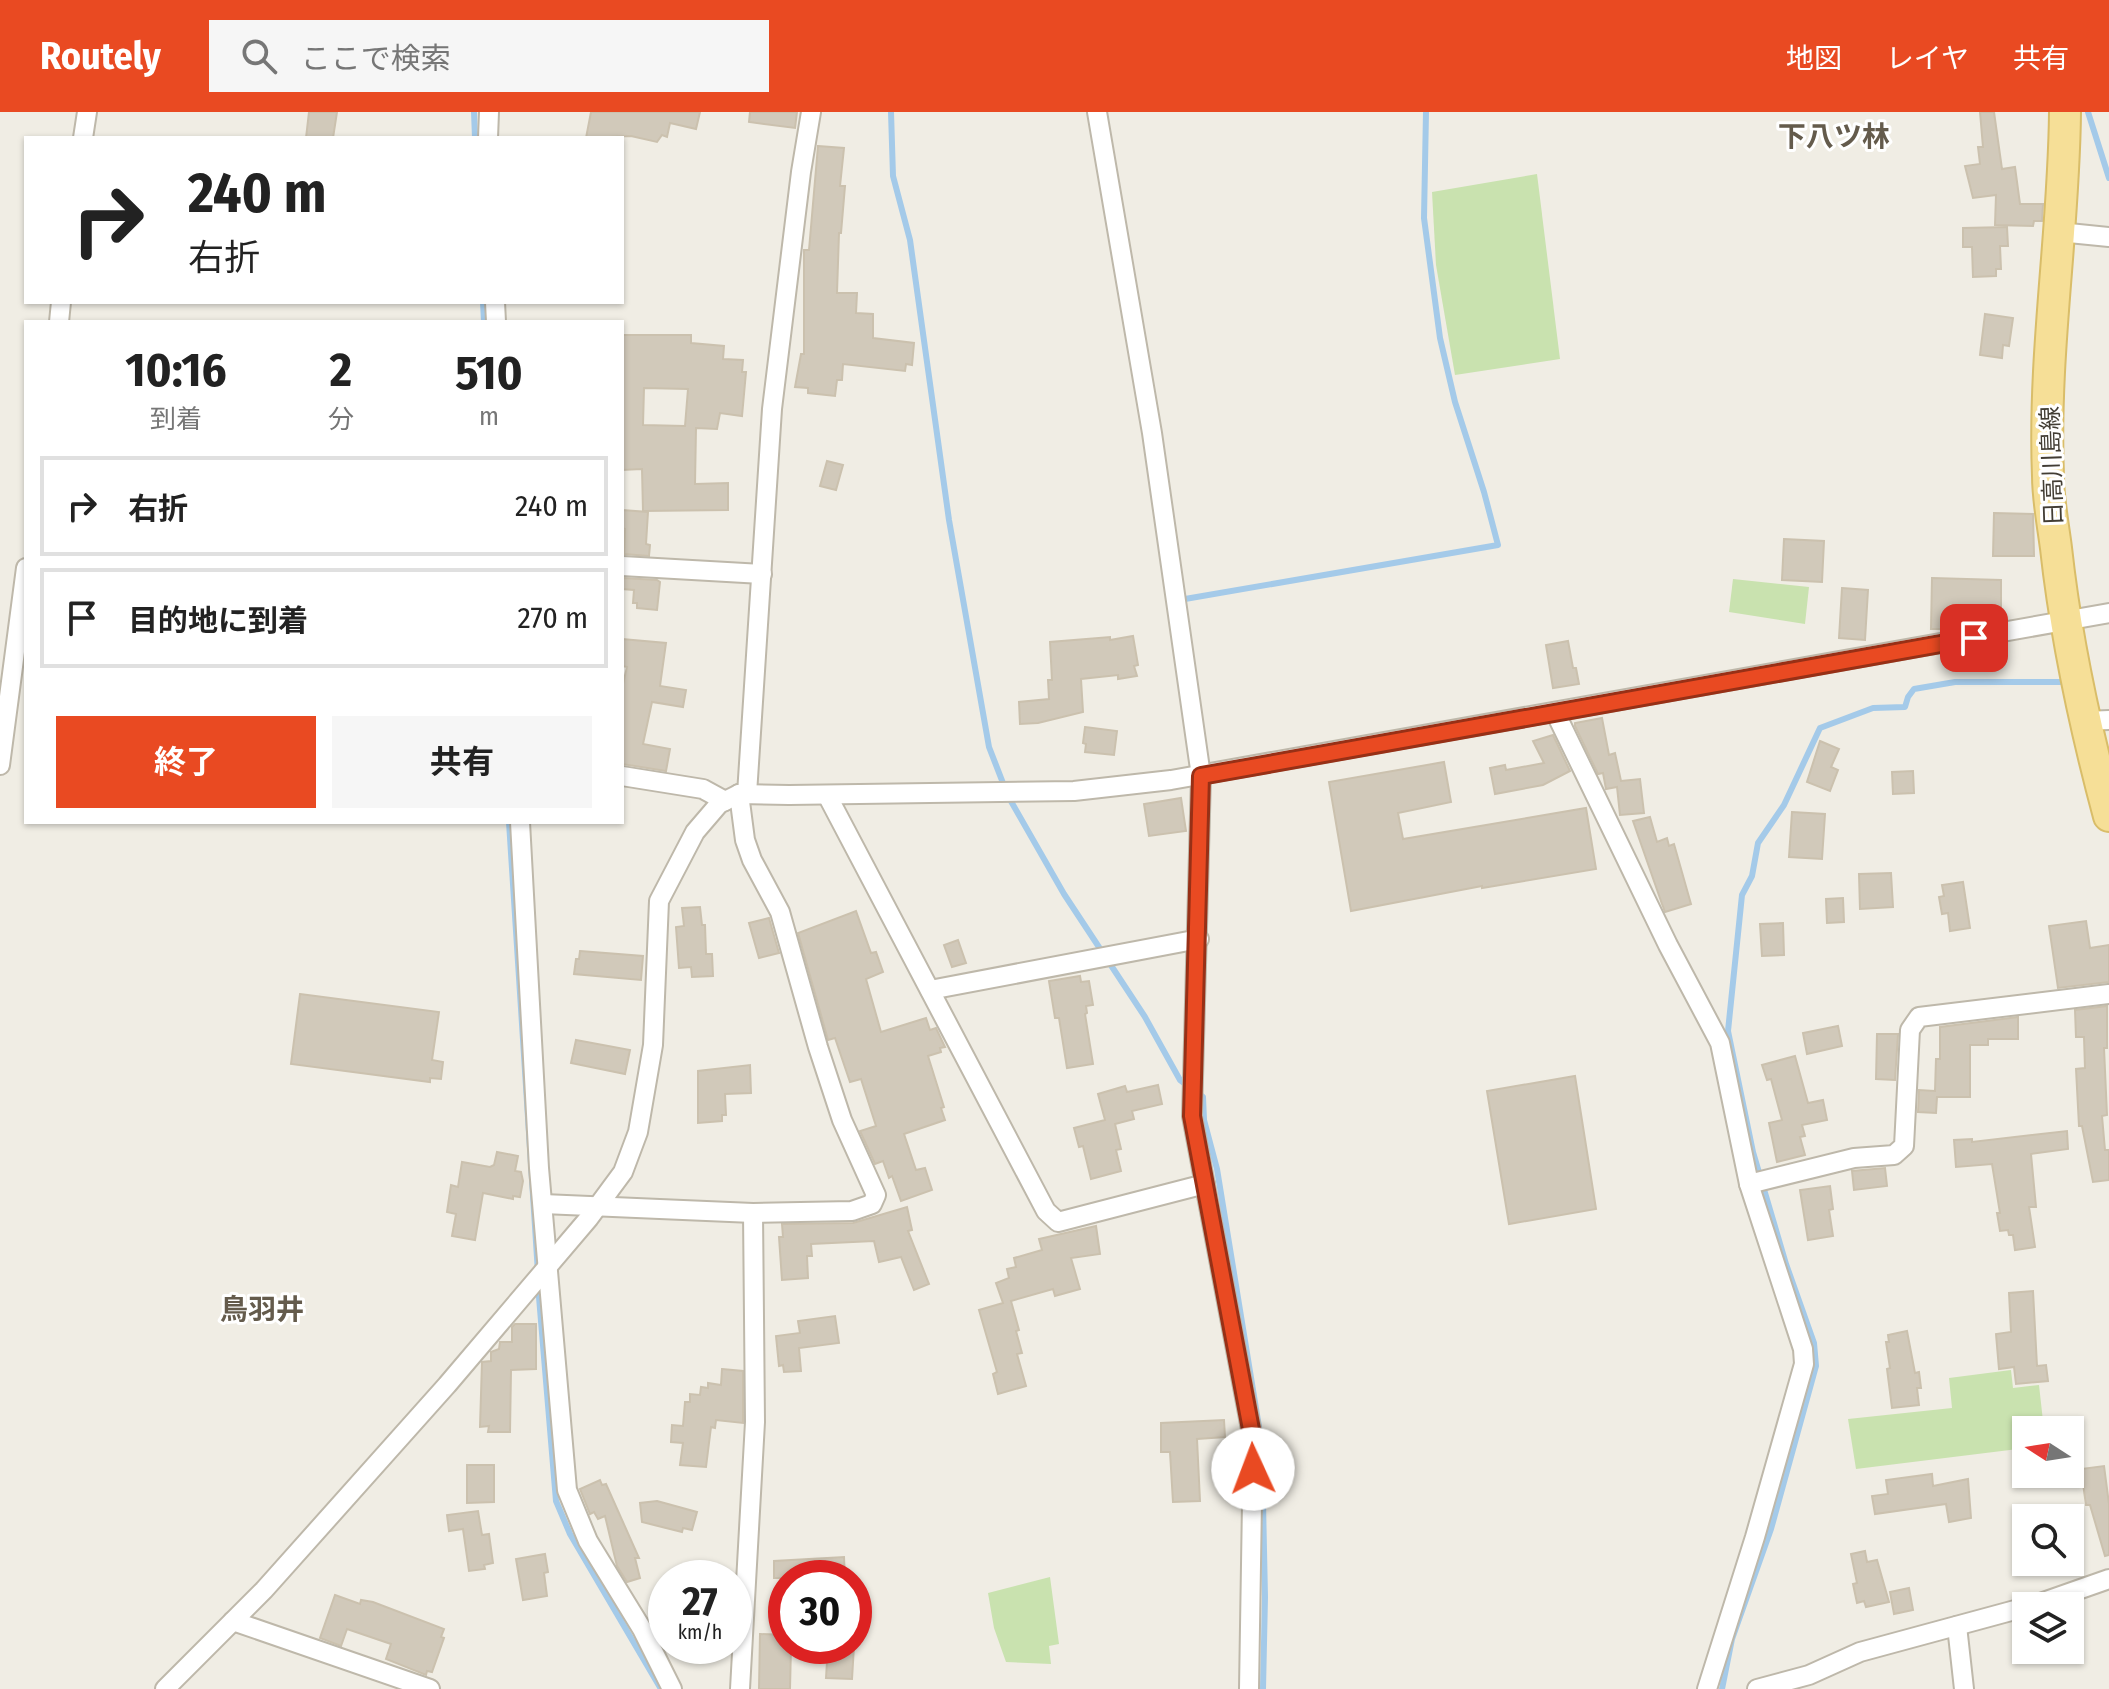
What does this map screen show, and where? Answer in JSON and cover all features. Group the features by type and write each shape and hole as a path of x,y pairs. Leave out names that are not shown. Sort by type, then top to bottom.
{"main road":[{"name":"日高川島線","path":"2065,112 2065,171 2051,329 2048,476 2064,622 2097,720 2109,816"}],"street":[{"path":"83,136 87,112"},
{"path":"488,136 489,112"},
{"path":"543,1204 753,1213 852,1211 872,1204 876,1195 842,1120 780,912 752,860 745,840 737,796 762,574 772,409 811,112"},
{"path":"1097,112 1152,433 1201,776 1192,1116 1253,1440 1249,1689"},
{"path":"2059,232 2109,237"},
{"path":"624,566 762,574"},
{"path":"0,765 12,694 24,586"},
{"path":"624,776 737,796 1074,791 1201,776 2109,613"},
{"path":"1555,712 1668,945 1720,1043 1749,1184 1803,1349 1804,1364 1755,1537 1707,1689"},
{"path":"827,795 1046,1211 1058,1222 1205,1184"},
{"path":"165,1689 264,1590 447,1385 549,1266 623,1172 638,1132 653,1045 659,901 695,832 719,804 737,796"},
{"path":"520,824 543,1204 567,1490 588,1541 642,1629 672,1689"},
{"path":"930,990 1199,939"},
{"path":"1749,1184 1854,1158 1894,1155 1904,1146 1910,1030 1919,1017 2109,994"},
{"path":"740,1689 755,1422 753,1213"},
{"path":"2072,1592 2109,1579"},
{"path":"1757,1689 1809,1675 1860,1652 2012,1611"},
{"path":"233,1621 430,1689"},
{"path":"1957,1626 1964,1689"}],"green space":[{"path":"1537,174 1560,359 1455,375 1436,265 1432,192"},
{"path":"1733,579 1809,587 1805,624 1729,612"},
{"path":"2011,1370 2013,1388 2039,1385 2042,1416 2012,1416 2012,1450 1856,1469 1848,1419 1952,1408 1949,1378"},
{"path":"1050,1577 1059,1644 1049,1646 1051,1664 1006,1662 994,1628 988,1593"}],"building":[{"path":"309,112 337,112 333,136 306,136"},
{"path":"591,112 700,112 696,129 670,123 667,137 662,135 657,142 631,136 586,136"},
{"path":"750,112 797,112 795,128 749,122"},
{"path":"1980,112 1994,112 2002,169 2015,167 2020,204 2043,204 2042,221 2034,221 2033,226 1995,225 1996,195 1973,198 1965,166 1980,164 1978,147 1983,147"},
{"path":"818,146 844,148 840,186 845,186 839,233 837,293 857,293 856,313 873,314 873,338 914,343 912,365 906,364 905,371 843,364 842,380 837,380 835,396 808,393 808,388 795,387 801,354 804,354 804,250 809,250"},
{"path":"2007,227 2008,246 2000,246 2001,269 1996,269 1996,276 1973,277 1972,247 1963,247 1963,228"},
{"path":"1985,314 2013,318 2009,346 2003,345 2002,358 1980,355"},
{"path":"624,335 691,335 691,343 724,346 723,359 743,360 742,372 746,372 742,416 720,413 717,429 696,428 695,484 728,483 728,510 643,511 642,469 624,470","holes":["644,388 688,389 685,426 643,425"]},
{"path":"827,461 843,465 836,490 820,486"},
{"path":"624,510 648,512 646,544 650,545 649,556 624,554"},
{"path":"1994,513 2033,514 2034,556 1993,556"},
{"path":"1784,539 1824,541 1822,582 1782,580"},
{"path":"624,578 660,582 657,610 637,608 637,603 633,603 634,590 624,589"},
{"path":"1932,578 2001,580 2001,609 1996,609 1995,621 1950,619 1950,629 1931,629"},
{"path":"1842,588 1868,590 1865,640 1839,638"},
{"path":"1133,636 1137,676 1081,679 1083,712 1020,724 1019,702 1049,699 1048,680 1052,680 1050,642"},
{"path":"624,639 666,643 660,686 686,690 683,707 652,702 643,744 670,749 666,771 624,764 624,680 627,667 624,666"},
{"path":"1568,641 1579,684 1553,688 1546,645"},
{"path":"1602,718 1609,755 1615,753 1621,781 1640,779 1644,813 1620,815 1617,787 1606,789 1603,773 1598,774 1575,726 1575,723"},
{"path":"1085,727 1117,731 1114,755 1085,752"},
{"path":"1553,735 1570,771 1543,785 1495,794 1490,768 1505,765 1506,770 1544,763 1533,741"},
{"path":"1820,741 1839,749 1831,767 1838,770 1830,791 1807,782"},
{"path":"1444,762 1451,802 1398,813 1403,839 1586,808 1596,869 1482,886 1351,911 1329,782"},
{"path":"1913,771 1914,793 1893,794 1892,772"},
{"path":"1181,798 1186,831 1149,836 1144,804"},
{"path":"1792,812 1825,814 1822,859 1789,857"},
{"path":"1650,817 1657,842 1667,838 1669,846 1674,844 1691,904 1665,912 1633,821"},
{"path":"1891,873 1893,907 1860,909 1859,874"},
{"path":"1963,882 1970,928 1950,931 1948,913 1942,914 1939,897 1944,896 1942,885"},
{"path":"1843,898 1844,922 1827,923 1826,899"},
{"path":"700,907 702,925 705,925 706,954 712,954 713,976 692,977 691,967 679,968 676,927 684,926 682,908"},
{"path":"856,911 871,953 876,952 883,972 866,979 881,1032 926,1018 930,1030 936,1028 945,1047 940,1048 941,1052 928,1056 945,1120 904,1134 916,1170 925,1168 932,1190 901,1201 892,1176 889,1178 883,1161 875,1164 860,1131 876,1126 861,1079 850,1082 835,1038 828,1040 798,933"},
{"path":"769,918 779,953 759,958 749,923"},
{"path":"2086,921 2090,948 2109,945 2109,982 2058,988 2049,926"},
{"path":"1783,923 1784,955 1762,956 1760,924"},
{"path":"958,940 966,963 952,967 944,945"},
{"path":"580,951 643,956 641,980 574,974"},
{"path":"1080,976 1081,982 1089,981 1093,1005 1086,1006 1085,1014 1093,1064 1067,1068 1049,981"},
{"path":"300,994 439,1012 432,1060 443,1062 441,1079 430,1078 430,1082 291,1064"},
{"path":"2107,1006 2107,1048 2104,1048 2107,1115 2102,1116 2105,1150 2109,1150 2109,1180 2093,1182 2082,1126 2079,1126 2076,1069 2085,1068 2084,1037 2076,1037 2075,1010"},
{"path":"2018,1017 2018,1039 1988,1039 1988,1045 1970,1045 1970,1097 1937,1097 1936,1113 1918,1112 1919,1090 1935,1091 1936,1059 1940,1059 1940,1027"},
{"path":"1838,1026 1842,1046 1807,1054 1803,1033"},
{"path":"1877,1034 1898,1034 1895,1080 1876,1079"},
{"path":"576,1040 630,1050 625,1074 571,1063"},
{"path":"1795,1056 1808,1103 1823,1100 1827,1120 1802,1125 1805,1136 1800,1137 1805,1155 1777,1162 1769,1123 1782,1120 1771,1079 1767,1080 1762,1065"},
{"path":"750,1065 751,1093 725,1094 726,1115 722,1115 722,1121 698,1123 698,1071"},
{"path":"1575,1076 1596,1209 1509,1224 1487,1091"},
{"path":"1158,1085 1162,1104 1132,1111 1134,1119 1115,1124 1121,1149 1116,1150 1121,1171 1091,1179 1083,1146 1079,1147 1074,1128 1105,1120 1098,1094 1125,1086 1127,1092"},
{"path":"2067,1131 2068,1149 2031,1154 2036,1207 2029,1207 2035,1247 2015,1250 2013,1235 2009,1235 2008,1230 2000,1231 1992,1164 1956,1167 1954,1140 1972,1139 1972,1142"},
{"path":"497,1152 518,1156 515,1171 521,1172 523,1181 520,1197 513,1196 513,1199 483,1193 475,1240 452,1236 456,1214 447,1212 451,1185 458,1187 462,1162 490,1167 494,1165"},
{"path":"1885,1168 1887,1186 1854,1190 1852,1171"},
{"path":"1830,1186 1833,1209 1829,1210 1833,1236 1808,1240 1800,1190"},
{"path":"907,1207 912,1230 908,1231 929,1284 914,1290 901,1257 879,1262 874,1241 811,1244 812,1256 807,1256 808,1278 782,1280 779,1237 783,1237 782,1224 853,1223"},
{"path":"1096,1226 1100,1254 1071,1258 1080,1289 1055,1296 1053,1289 1011,1301 1022,1353 1017,1354 1026,1386 998,1394 993,1374 997,1372 979,1310 1003,1303 996,1283 1009,1278 1007,1269 1016,1267 1014,1258 1042,1250 1039,1239"},
{"path":"2033,1291 2037,1366 2046,1365 2048,1381 2016,1384 2014,1367 1999,1369 1996,1334 2011,1332 2009,1293"},
{"path":"835,1316 839,1343 799,1348 801,1371 784,1372 783,1365 779,1366 776,1336 800,1333 798,1321"},
{"path":"515,1324 536,1324 536,1369 511,1370 510,1432 488,1432 489,1426 480,1427 482,1362 491,1361 491,1352 499,1349 500,1342 512,1342 512,1327"},
{"path":"1907,1331 1915,1373 1919,1372 1919,1405 1892,1408 1886,1342 1889,1342 1888,1335"},
{"path":"722,1369 743,1371 743,1423 716,1420 715,1428 711,1427 706,1467 680,1465 683,1443 671,1442 672,1425 683,1426 685,1402 690,1402 690,1394 700,1395 701,1387 708,1388 708,1383 721,1385"},
{"path":"1224,1420 1225,1437 1197,1439 1200,1501 1173,1502 1170,1452 1161,1452 1161,1423"},
{"path":"467,1465 494,1465 494,1502 467,1503"},
{"path":"2104,1466 2109,1504 2109,1555 2105,1556 2090,1505 2086,1505 2084,1469"},
{"path":"1932,1474 1933,1486 1968,1479 1971,1518 1949,1522 1946,1504 1875,1514 1872,1496 1888,1494 1886,1480"},
{"path":"600,1480 602,1485 606,1484 639,1558 635,1558 640,1578 627,1582 617,1566 605,1516 598,1519 594,1512 590,1514 580,1489"},
{"path":"657,1501 697,1512 692,1530 683,1528 682,1532 642,1522 640,1503"},
{"path":"478,1511 482,1535 489,1534 493,1563 484,1565 485,1569 469,1571 463,1529 449,1531 447,1515"},
{"path":"1865,1551 1867,1562 1877,1560 1889,1602 1866,1607 1864,1601 1857,1603 1853,1584 1857,1583 1851,1554"},
{"path":"545,1554 547,1596 523,1600 516,1559"},
{"path":"844,1557 844,1560 792,1560"},
{"path":"1909,1588 1913,1610 1894,1614 1890,1592"},
{"path":"335,1595 360,1604 361,1600 373,1602 444,1629 441,1637 444,1638 432,1672 427,1671 426,1675 386,1659 391,1644 347,1629 341,1646 320,1638"},
{"path":"760,1634 768,1634 768,1664 791,1664 790,1689 759,1689"},
{"path":"827,1664 853,1664 852,1679 826,1678"}],"waterway":[{"path":"474,112 475,136"},
{"path":"891,112 893,176 910,240 949,520 989,747 1008,796 1064,894 1145,1017 1180,1080 1203,1097 1204,1120 1217,1169 1261,1439"},
{"path":"1185,599 1498,545 1455,402 1440,338 1424,218 1426,112"},
{"path":"2088,112 2109,178"},
{"path":"483,304 484,320"},
{"path":"1722,1689 1732,1639 1771,1529 1816,1366 1814,1343 1786,1264 1753,1152 1728,1031 1742,895 1752,876 1758,843 1784,805 1820,728 1873,708 1905,707 1914,689 1955,682 2062,682"},
{"path":"509,824 538,1273"},
{"path":"538,1285 556,1501 570,1534 661,1689"},
{"path":"1262,1455 1263,1689"}],"district":[{"name":"下八ツ林","path":"1834,136"},
{"name":"鳥羽井","path":"262,1309"}],"route":[{"path":"1253,1469 1253,1440 1192,1116 1201,776 1974,638"}]}
